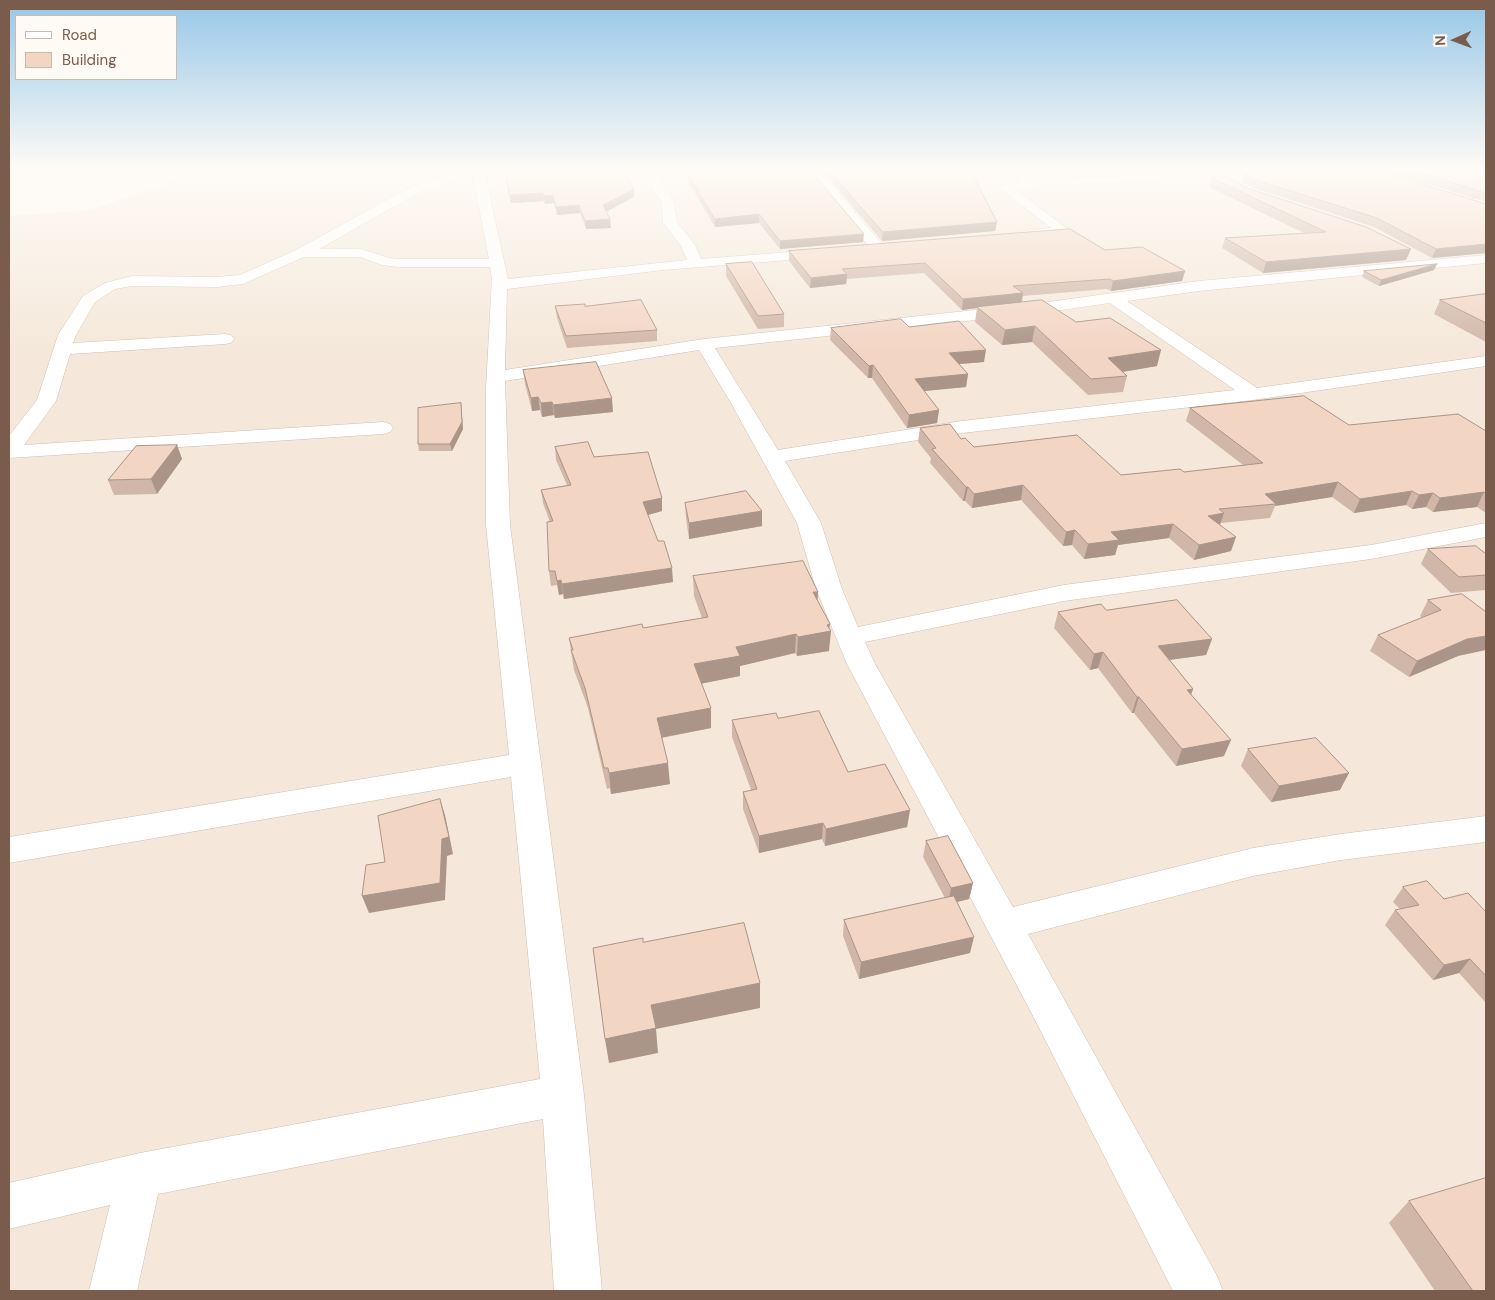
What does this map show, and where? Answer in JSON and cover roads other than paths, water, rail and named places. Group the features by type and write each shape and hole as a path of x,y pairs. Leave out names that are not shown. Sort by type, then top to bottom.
{"street":[{"path":"9,451 46,401 67,335 89,299 110,286 132,281 217,282 243,279 301,253 341,231"},
{"path":"490,231 499,274 496,378 498,525 563,1095 578,1291"},
{"path":"677,231 688,245 696,263"},
{"path":"858,249 882,247 867,231"},
{"path":"1018,235 1060,231"},
{"path":"301,253 361,253 387,262 499,274 696,263 838,252"},
{"path":"1412,255 1429,264"},
{"path":"496,378 704,344 828,332 1114,299 1199,286 1486,258"},
{"path":"1114,299 1252,394"},
{"path":"62,349 225,339"},
{"path":"704,344 772,457 816,541 821,566 829,590 861,664 1199,1291"},
{"path":"772,457 962,427 1252,394 1486,361"},
{"path":"9,451 383,428"},
{"path":"849,637 1064,593 1371,552 1486,530"},
{"path":"9,850 526,763"},
{"path":"1003,925 1254,862 1341,847 1486,829"},
{"path":"9,1206 140,1175 563,1095"},
{"path":"113,1291 140,1175"}]}
